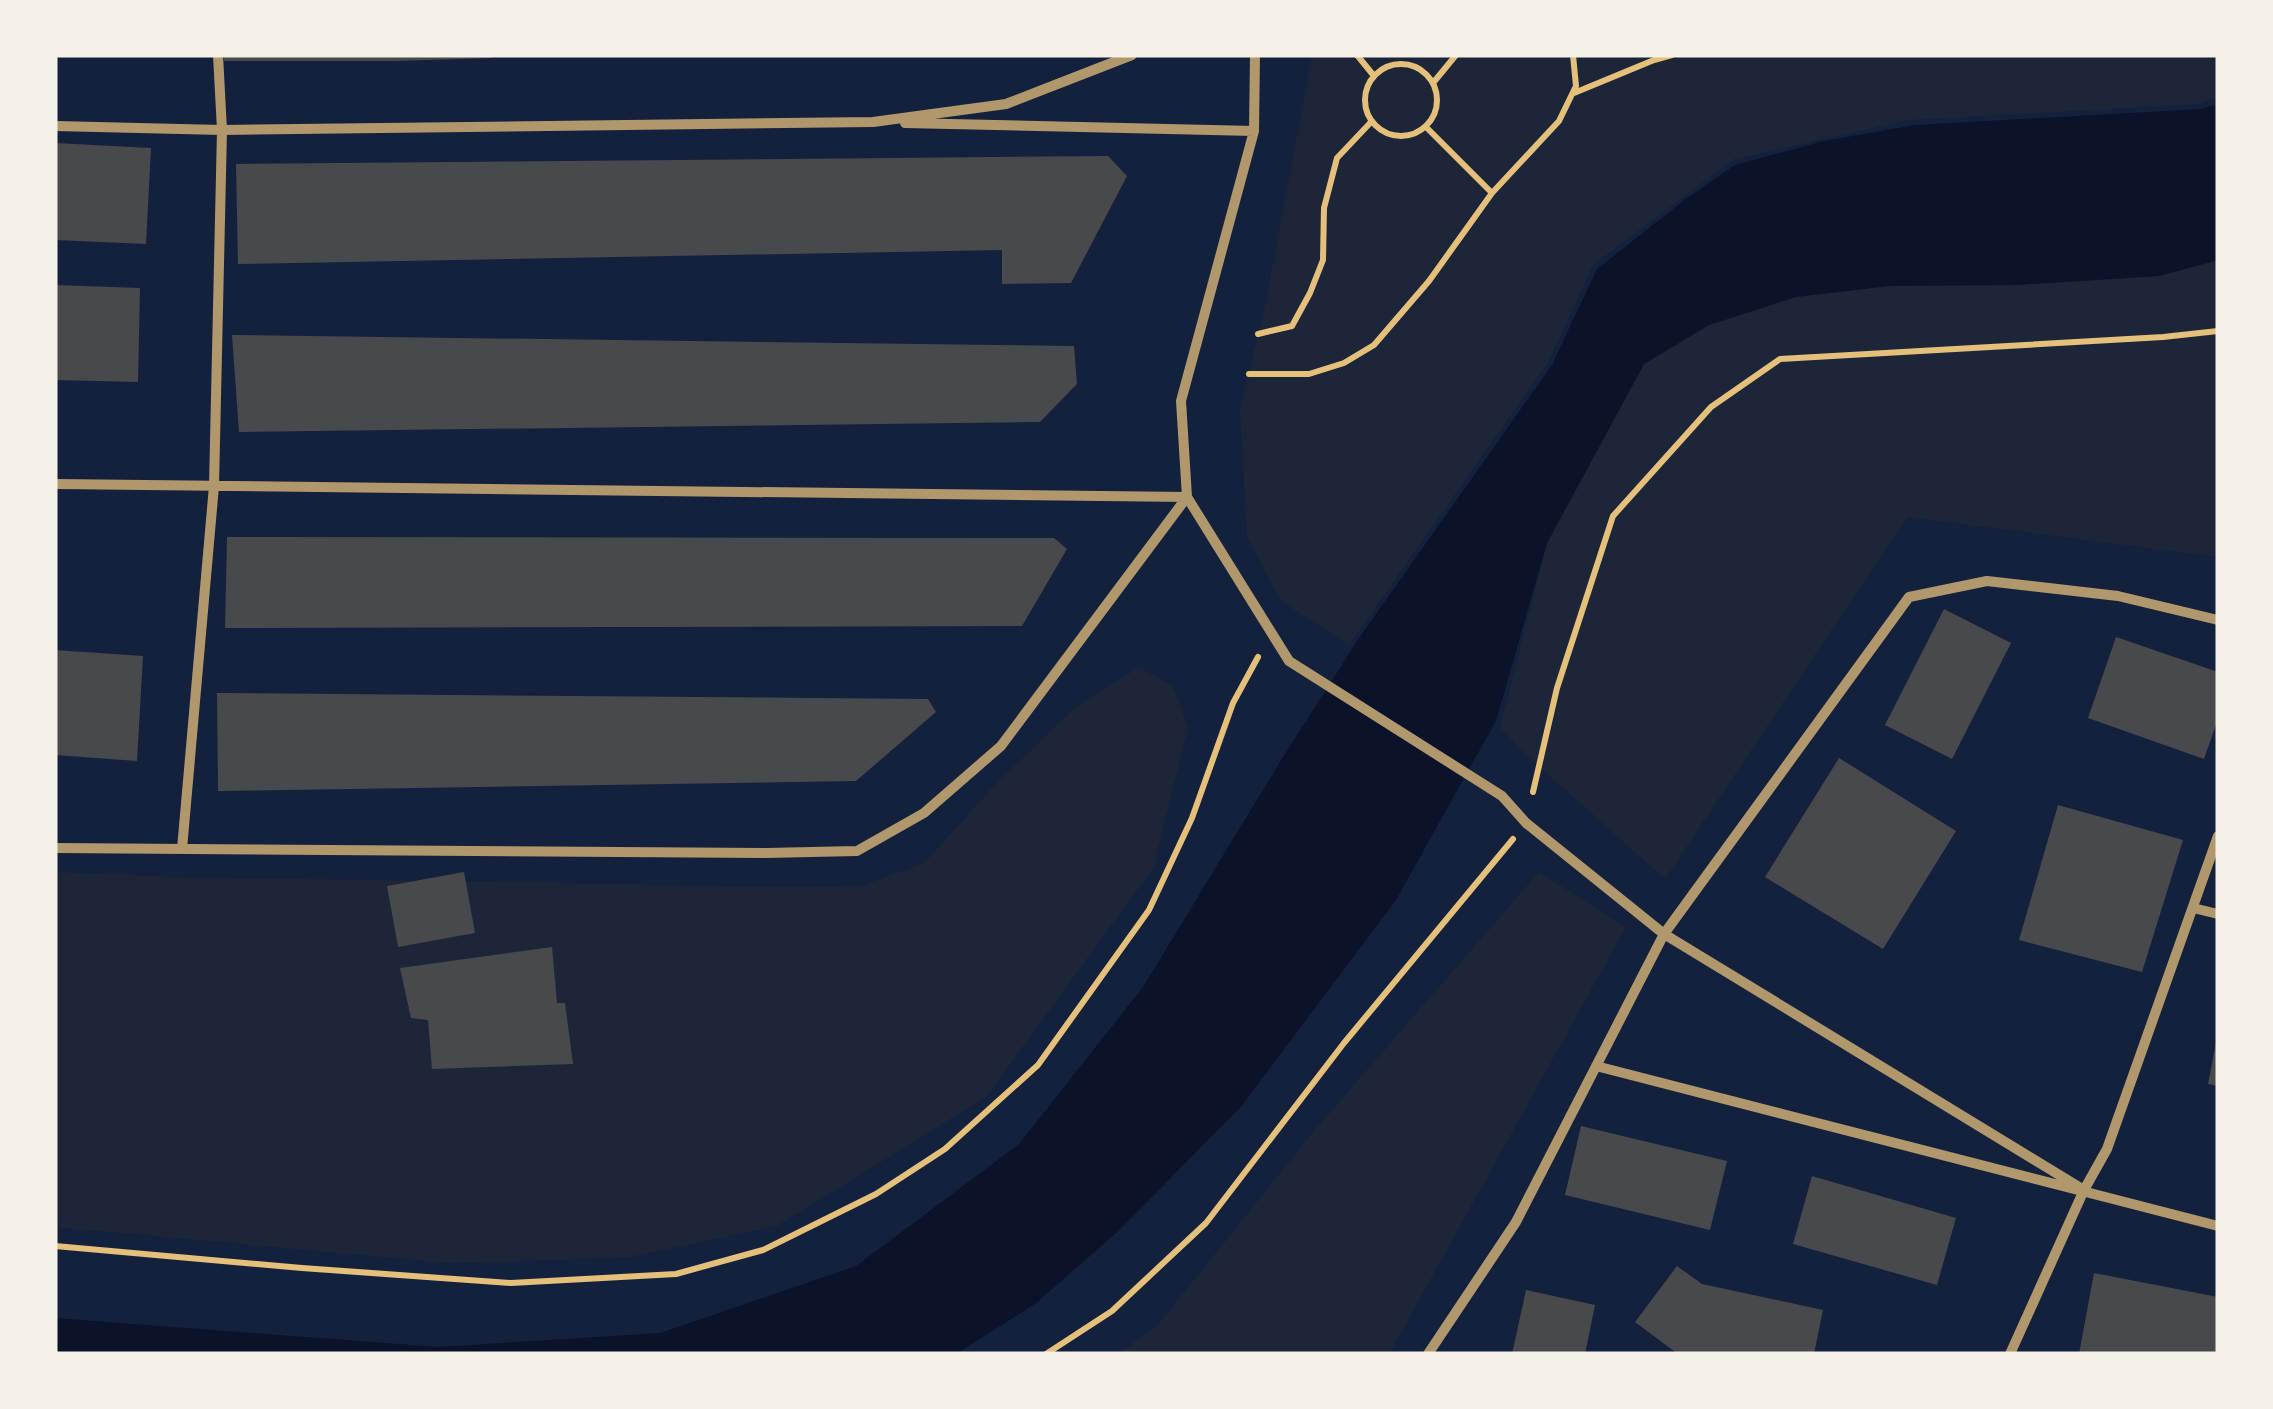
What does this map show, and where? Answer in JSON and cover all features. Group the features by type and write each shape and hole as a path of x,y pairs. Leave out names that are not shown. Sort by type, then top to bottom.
{"street":[{"path":"182,849 214,486 222,130 218,55"},
{"path":"873,122 1006,104 1132,55"},
{"path":"1255,55 1254,131 1181,401 1187,498 1289,661 1502,796 1526,823 1664,934 2084,1190"},
{"path":"55,126 222,130 873,122 1254,131"},
{"path":"55,484 1187,498"},
{"path":"55,848 858,851 924,813 1001,746 1187,498"},
{"path":"1428,1354 1516,1222 1664,934 1909,597 1987,581 2118,596 2218,620"},
{"path":"2010,1354 2084,1190 2107,1149 2218,836"},
{"path":"2193,908 2218,914"},
{"path":"1596,1066 2218,1226"}],"path":[{"path":"1357,55 1374,76"},
{"path":"1434,83 1456,55"},
{"path":"1249,374 1309,374 1344,364 1374,345 1429,282 1492,194 1558,121 1576,86 1573,55"},
{"path":"1572,93 1672,55"},
{"path":"1406,64 1418,68 1434,83 1437,106 1433,117 1415,133 1403,136 1380,130 1366,110 1367,86 1383,68 1406,64"},
{"path":"1258,334 1292,326 1310,293 1323,260 1324,208 1337,158 1372,121"},
{"path":"1426,127 1492,194"},
{"path":"1046,1354 1112,1311 1206,1223 1344,1043 1526,823 1557,688 1614,516 1711,408 1780,359 2163,338 2218,331"},
{"path":"55,1246 511,1283 676,1274 762,1250 876,1194 945,1149 1038,1065 1149,910 1192,818 1234,703 1272,632"}],"shaded area":[{"path":"1312,55 2218,55 2218,97 2198,104 1908,120 1734,159 1593,265 1549,361 1349,645 1281,601 1247,537 1240,410 1265,305"},
{"path":"2218,104 2218,260 2159,276 2016,285 1889,286 1796,297 1709,325 1644,364 1547,543 1496,721 1396,900 1240,1108 1116,1233 1035,1304 956,1354 55,1354 55,1318 438,1347 660,1333 856,1266 1019,1144 1143,987 1359,638 1552,365 1597,269 1735,165 1824,141 1915,125 2200,109"},
{"path":"2218,260 2218,557 1907,517 1665,879 1500,727 1547,543 1644,364 1709,325 1796,297 1889,286 2016,285 2159,276"},
{"path":"1139,667 1173,686 1188,727 1154,867 986,1097 777,1226 625,1258 449,1263 55,1227 55,872 799,887 863,885 923,864 999,781 1077,706"},
{"path":"1539,872 1626,927 1389,1354 1117,1354 1156,1327 1314,1131"}],"building":[{"path":"224,55 492,55 492,58 224,61"},
{"path":"55,143 151,148 146,244 55,240"},
{"path":"1108,156 1127,176 1071,283 1002,284 1002,250 238,264 236,164"},
{"path":"55,285 140,288 138,382 55,380"},
{"path":"232,335 1074,346 1077,384 1040,422 239,432"},
{"path":"227,537 1054,538 1067,549 1022,626 225,628"},
{"path":"1944,609 2011,643 1952,759 1885,725"},
{"path":"2116,637 2218,672 2218,719 2204,759 2088,718"},
{"path":"55,650 143,656 137,761 55,755"},
{"path":"217,693 928,699 936,712 856,781 218,791"},
{"path":"1839,758 1956,831 1883,949 1765,877"},
{"path":"2058,805 2183,840 2142,972 2019,940"},
{"path":"464,872 475,933 398,947 387,886"},
{"path":"552,947 557,1003 565,1003 573,1064 432,1069 428,1020 411,1018 400,968"},
{"path":"2218,1044 2218,1086 2208,1084"},
{"path":"1581,1126 1727,1161 1710,1230 1565,1195"},
{"path":"1812,1176 1956,1218 1937,1285 1793,1244"},
{"path":"1677,1266 1702,1284 1823,1310 1814,1354 1678,1354 1635,1322"},
{"path":"2094,1273 2218,1297 2218,1354 2079,1354"},
{"path":"1526,1290 1595,1305 1585,1354 1512,1354"}]}
